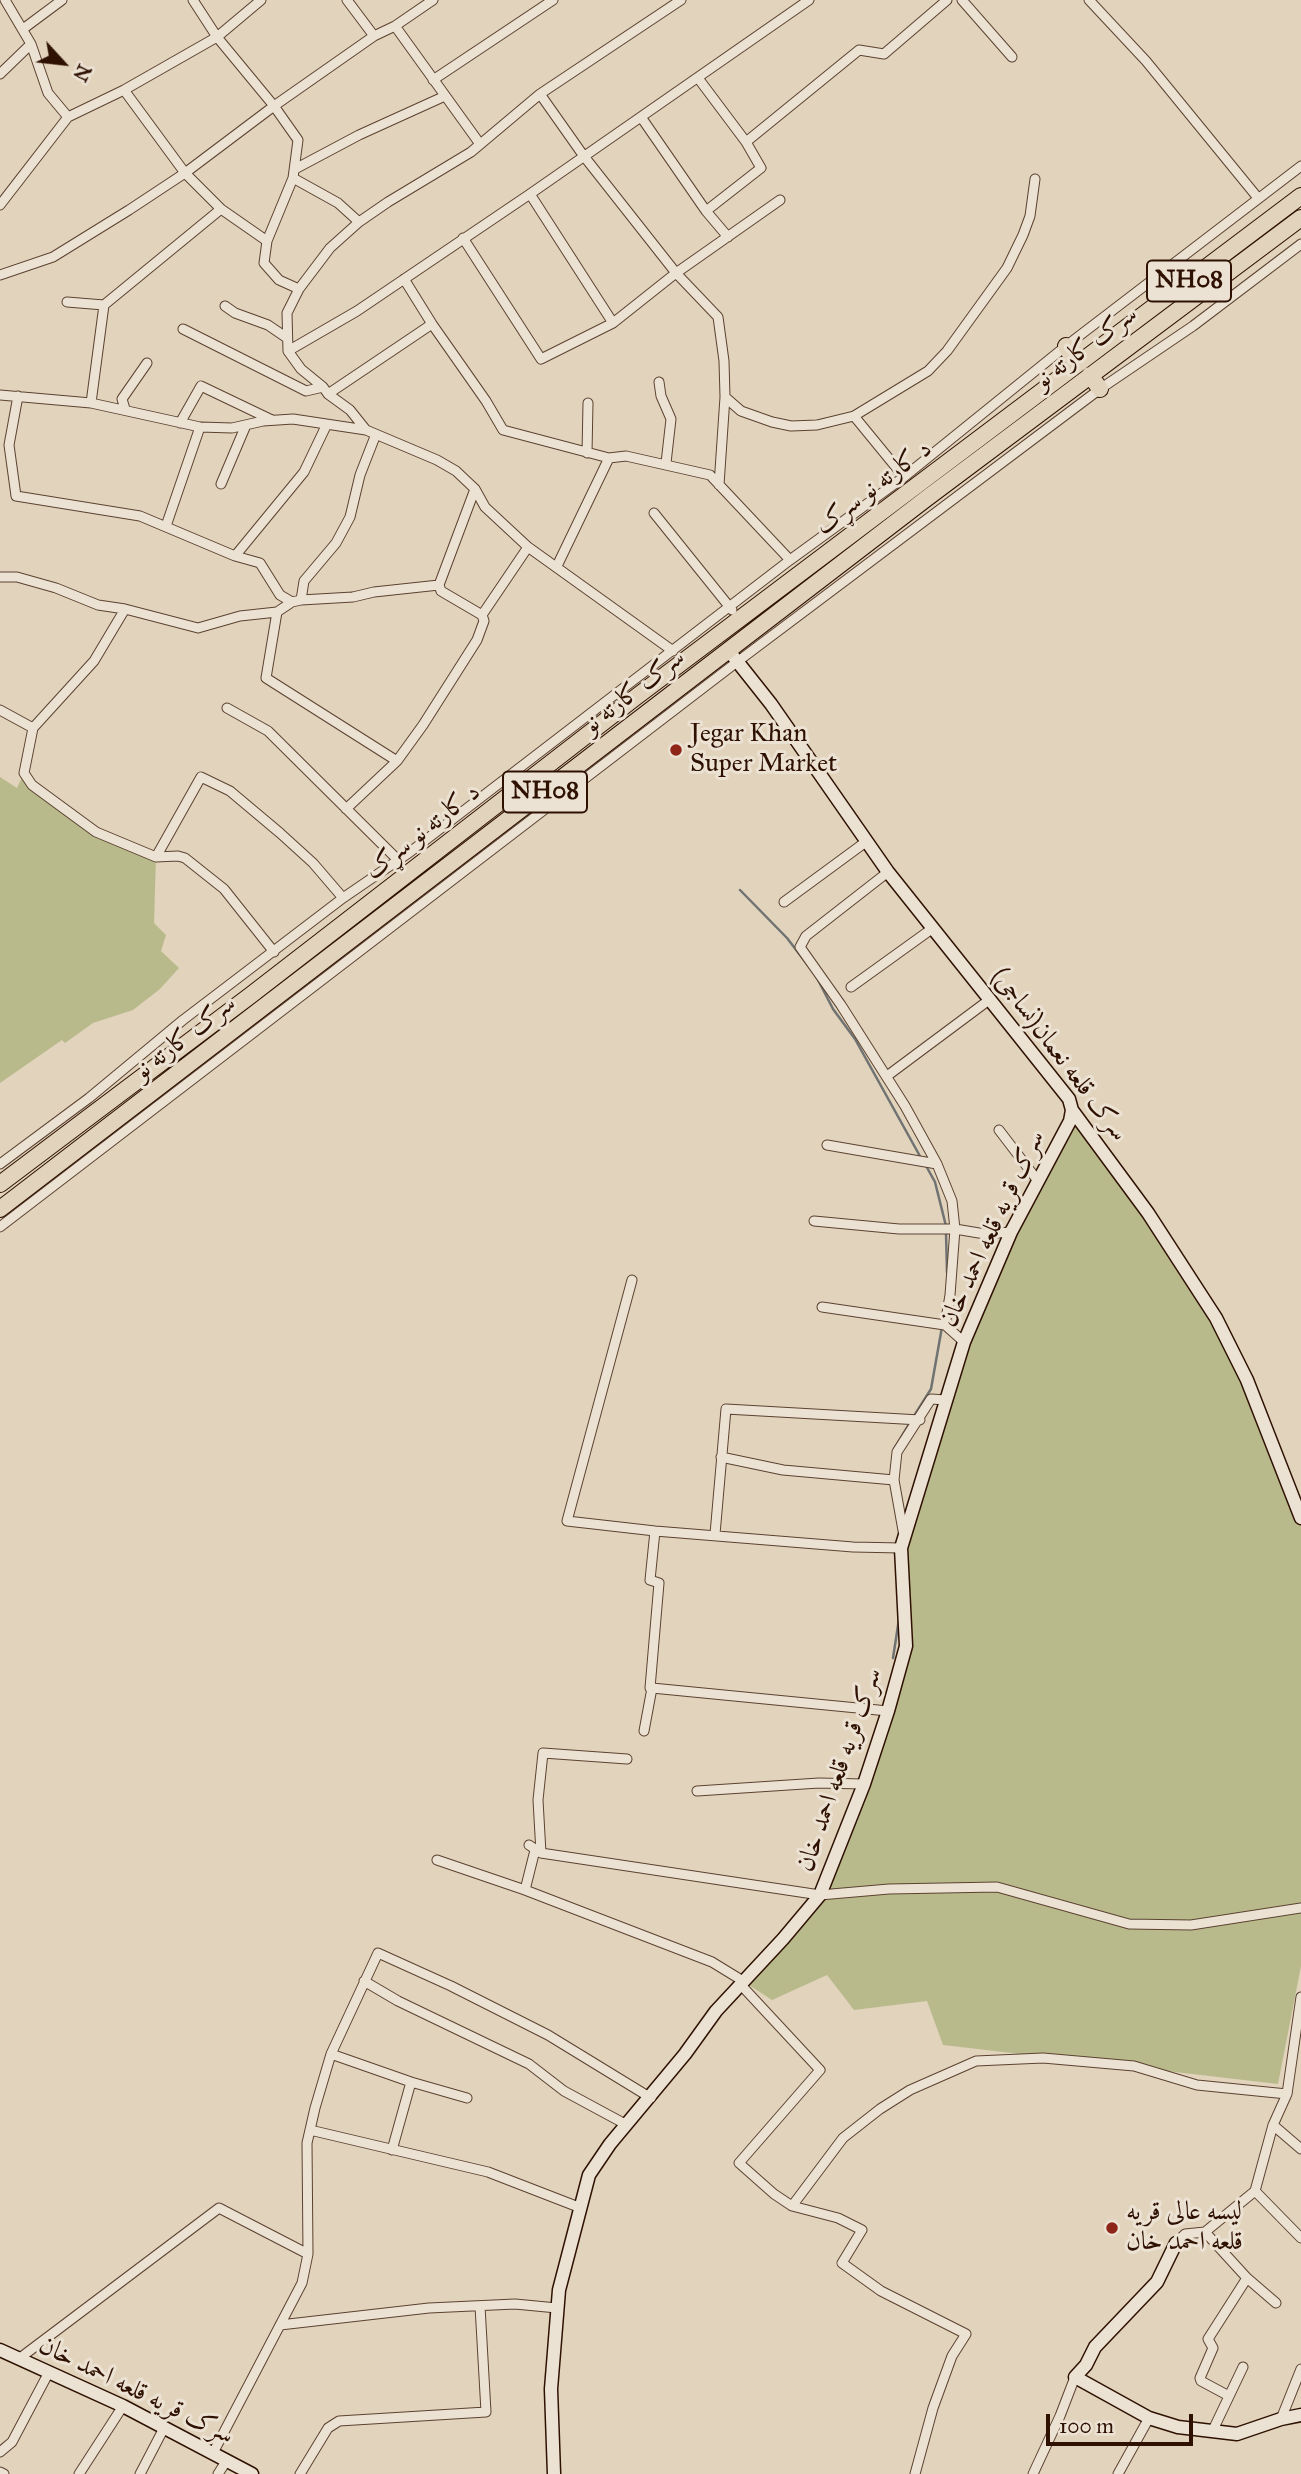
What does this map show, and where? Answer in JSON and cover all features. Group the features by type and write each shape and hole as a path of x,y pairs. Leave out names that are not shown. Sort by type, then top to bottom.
{"highway":[{"name":"سرک کارته نو","path":"1134,333 1198,273 1301,196"},
{"name":"سرک کارته نو","path":"0,1209 681,686 733,656 1083,370 1134,333 1213,284 1301,218"},
{"path":"1198,273 1213,284"},
{"path":"1066,346 1100,389"},
{"name":"د کارته نو سړک","path":"0,1184 251,995 575,735 670,671 735,614 1083,370"},
{"path":"670,671 681,686"}],"street":[{"path":"5,0 31,44 48,93 68,117"},
{"path":"23,29 62,0"},
{"path":"193,0 217,37 274,106 298,140 294,173 267,241 264,263 279,280 299,289"},
{"path":"0,205 68,117 124,90 217,37 261,0"},
{"path":"347,0 374,36"},
{"path":"0,275 53,257 185,173 374,36 395,26 433,0"},
{"path":"433,80 553,0"},
{"path":"366,430 350,410 301,369 288,351 287,313 299,289 330,248 359,222 481,145 540,94 681,0"},
{"path":"288,351 357,311 809,0"},
{"path":"746,142 859,50 884,54 947,0"},
{"path":"962,0 1012,57"},
{"path":"1089,0 1146,61 1258,198"},
{"path":"395,26 481,145"},
{"path":"0,74 31,44"},
{"path":"698,78 746,142 761,169 706,211"},
{"path":"124,90 185,173 221,209 267,241"},
{"path":"540,94 583,155 676,273 718,317 724,361 725,397 719,485"},
{"path":"294,173 359,135 445,96"},
{"path":"641,117 706,211 728,237"},
{"path":"0,1164 89,1098 183,1020 343,898 575,735 673,651 735,614 790,560 904,477 1066,346 1301,166"},
{"path":"294,173 338,203 359,222"},
{"path":"725,397 741,411 792,426 817,425 854,416 928,371 947,351 1007,268 1030,216 1035,179"},
{"path":"0,187 8,195"},
{"path":"530,194 613,323"},
{"path":"463,239 541,359 613,323 676,273 779,200"},
{"path":"91,402 104,305 221,209"},
{"path":"0,1227 733,656 1100,389 1193,326 1301,244"},
{"path":"404,279 503,430 609,458 626,456 710,475 790,560"},
{"path":"66,302 104,305"},
{"path":"225,306 235,313 268,325 287,338"},
{"path":"183,329 306,391 325,391 432,324"},
{"path":"125,409 122,399 147,363"},
{"path":"659,382 661,396 671,419 666,463"},
{"path":"180,423 201,386 273,421"},
{"path":"0,395 91,402 200,427 232,428 293,419 366,430 437,460 456,471 475,489 485,507 528,547 673,651"},
{"path":"18,396 9,445 16,496 140,516 235,556 260,563 279,595 296,601 353,597 439,585"},
{"path":"587,453 588,403"},
{"path":"854,416 904,477"},
{"path":"221,484 246,425"},
{"path":"235,556 304,472 326,426"},
{"path":"166,526 200,427"},
{"path":"0,577 17,577 56,588 98,605 125,609 198,628 240,616 277,612 296,601 304,581 336,542 350,517 360,475 376,434"},
{"path":"557,566 609,458"},
{"path":"346,809 397,761 424,725 477,640 484,621 482,615 441,591 439,585 475,489"},
{"path":"654,513 735,614"},
{"path":"482,615 528,547"},
{"path":"125,609 94,661 33,728 24,773 32,785 96,832 156,857 182,857 224,889 274,952"},
{"path":"277,612 266,678 397,761"},
{"name":"سرک قلعه نعمان(نساجی)","path":"733,656 771,704 888,872 989,1000 1043,1063 1069,1099 1072,1110 1148,1213 1216,1318 1247,1380 1301,1518"},
{"path":"227,708 268,731 398,860"},
{"path":"0,710 33,728"},
{"path":"156,857 201,777 230,791 281,833 313,863 343,898"},
{"path":"784,902 867,841"},
{"path":"888,872 806,936 800,947 887,1076 937,1164 952,1201 955,1229 945,1325"},
{"path":"851,987 933,928"},
{"path":"887,1076 989,1000"},
{"name":"سرک قریه قلعه احمد خان","path":"554,2474 551,2389 557,2308 565,2264 589,2175 610,2144 651,2098 716,2011 820,1895 864,1784 906,1646 903,1544 964,1342 1011,1232 1070,1121 1072,1110"},
{"path":"999,1130 1038,1181"},
{"path":"827,1145 937,1164"},
{"path":"814,1222 899,1229 955,1229 985,1234 1011,1232"},
{"path":"632,1280 567,1521 853,1547 903,1544 894,1480 897,1452 920,1420 930,1399 946,1400"},
{"path":"822,1307 945,1325 964,1342"},
{"path":"715,1534 726,1409 920,1420"},
{"path":"721,1457 783,1470 894,1480"},
{"path":"644,1731 652,1688 659,1583 650,1580 655,1531"},
{"path":"652,1688 888,1712"},
{"path":"525,1890 535,1849 544,1753 627,1759"},
{"path":"697,1791 819,1783 864,1784"},
{"path":"535,1849 820,1895 889,1889 997,1886 1129,1924 1191,1925 1301,1908"},
{"path":"437,1860 525,1890 712,1962 742,1983 820,2070 739,2163 792,2206 838,2218 862,2230 842,2263 881,2291 966,2334 947,2369 915,2474"},
{"path":"213,2452 302,2283 308,2254 307,2143 331,2054 378,1953 548,2035 651,2098"},
{"path":"364,1981 398,2001 529,2064 564,2091 627,2125"},
{"path":"1033,2474 1075,2377 1086,2365 1095,2347 1157,2283 1176,2244 1185,2234 1205,2231 1255,2191 1272,2126 1287,2094 1301,1997"},
{"path":"331,2054 467,2098"},
{"path":"792,2206 843,2138 910,2090 976,2061 1043,2058 1134,2066 1197,2085 1287,2094"},
{"path":"1290,2076 1301,2078"},
{"path":"392,2150 411,2082"},
{"path":"1272,2126 1299,2146"},
{"path":"310,2130 488,2172 581,2208"},
{"path":"1255,2191 1301,2238"},
{"path":"20,2358 219,2208 308,2254"},
{"path":"1205,2231 1247,2278 1276,2303"},
{"path":"1229,2396 1200,2380 1213,2348 1208,2339 1247,2278"},
{"path":"280,2325 429,2308 515,2304 557,2308"},
{"path":"300,2474 328,2427 339,2421 486,2412 480,2306"},
{"name":"سرک قریه قلعه احمد خان","path":"0,2350 123,2406 252,2474"},
{"path":"1212,2432 1243,2367"},
{"path":"1281,2419 1301,2369"},
{"path":"0,2452 12,2442 49,2372"},
{"path":"1075,2377 1149,2418 1178,2427 1237,2434 1301,2415"},
{"path":"79,2474 123,2406"},
{"path":"1118,2474 1149,2418"},
{"path":"140,2474 164,2428"},
{"path":"218,2474 227,2460"}],"green space":[{"path":"24,773 96,832 156,857 154,923 166,935 161,951 179,968 160,989 133,1010 93,1023 65,1043 62,1040 0,1083 0,777 17,788"},
{"path":"1072,1110 1216,1318 1301,1518 1301,1966 1278,2084 943,2045 927,2001 854,2010 827,1975 772,2000 743,1981 820,1895 906,1646 901,1548 964,1342"}],"waterway":[{"path":"740,890 787,938 810,968"},
{"path":"816,976 833,1009 855,1039 921,1158"},
{"path":"925,1164 935,1182 946,1226"},
{"path":"946,1233 947,1272"},
{"path":"914,1416 931,1389 942,1327"},
{"path":"894,1449 911,1421"},
{"path":"893,1658 899,1619"}],"place":[{"name":"Jegar Khan Super Market","path":"676,750"},
{"name":"لیسه عالی قریه قلعه احمد خان","path":"1112,2228"}]}
